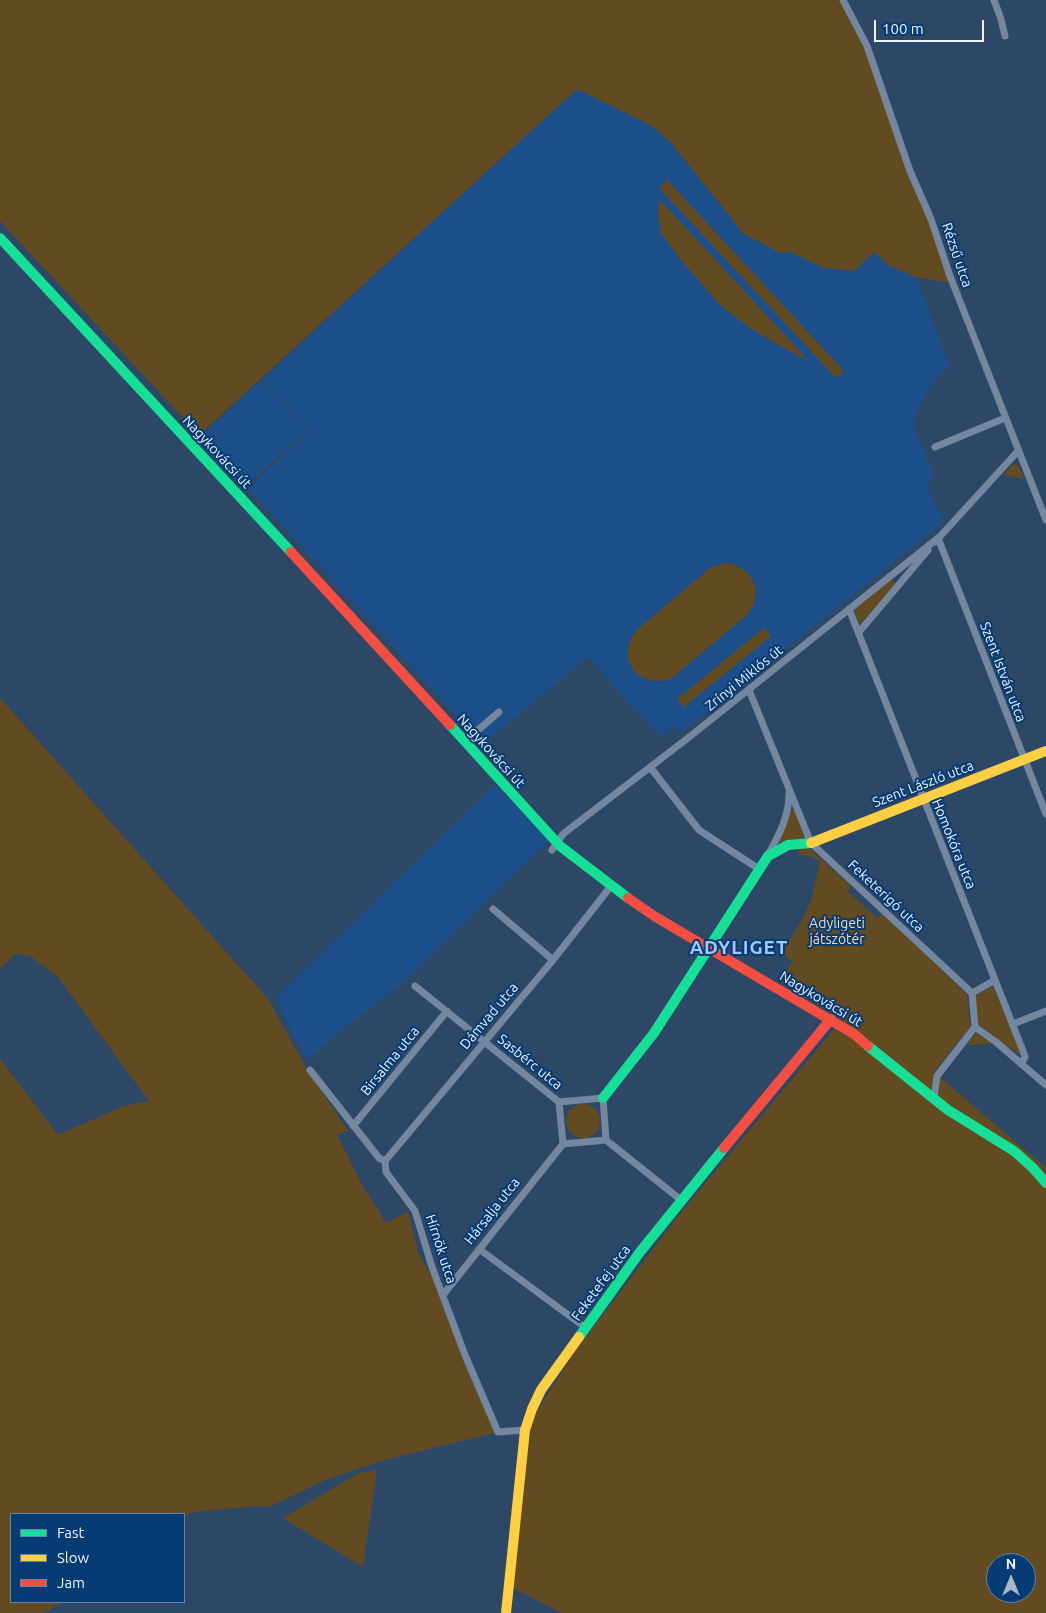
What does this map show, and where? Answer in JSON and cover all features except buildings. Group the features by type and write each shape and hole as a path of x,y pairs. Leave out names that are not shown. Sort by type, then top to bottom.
{"street":[{"name":"Rézsű utca","path":"843,0 867,46 910,171 931,219 950,276 1046,520"},
{"path":"994,0 1002,19 1004,36"},
{"name":"Nagykovácsi út","path":"0,238 558,842 611,886 654,916 711,946 861,1039 958,1117 1014,1151 1046,1183"},
{"path":"935,446 1005,418"},
{"name":"Zrínyi Miklós út","path":"859,632 938,538 1018,451"},
{"name":"Zrínyi Miklós út","path":"558,842 938,538"},
{"name":"Szent István utca","path":"938,538 1046,814"},
{"name":"Homokóra utca","path":"850,609 1025,1057 1021,1064"},
{"name":"Feketerigó utca","path":"749,690 811,843 972,993"},
{"path":"464,742 499,712"},
{"name":"Szent László utca","path":"768,856 791,843 811,843 1046,752"},
{"path":"650,767 699,830 759,869"},
{"path":"606,1140 603,1098 654,1033 768,856 786,821 789,806 789,789"},
{"name":"Dámvad utca","path":"386,1162 484,1041 553,960 611,886"},
{"path":"493,909 553,960"},
{"path":"934,1098 937,1076 975,1028 972,993 995,980"},
{"name":"Sasbérc utca","path":"415,986 559,1102"},
{"name":"Birsalma utca","path":"353,1126 447,1011"},
{"path":"1012,1024 1046,1011"},
{"name":"Feketefej utca","path":"506,1613 525,1430 532,1409 542,1390 640,1252 831,1019"},
{"path":"975,1028 996,1042 1046,1085"},
{"name":"Hírnök utca","path":"310,1070 379,1158 386,1162 386,1172 415,1211 442,1294 465,1355 498,1432 525,1430"},
{"path":"603,1098 559,1102 563,1144 606,1140 681,1200"},
{"name":"Hársalja utca","path":"442,1294 563,1144"},
{"path":"479,1249 586,1328"}],"shaded area":[{"path":"577,88 652,126 671,143 738,226 806,258 854,270 874,252 916,277 949,365 936,378 924,396 913,424 933,473 927,487 943,522 681,733 674,725 660,737 588,657 483,744 249,489 309,431 262,380"},
{"path":"261,381 307,431 242,489 197,440"},
{"path":"496,785 549,840 407,979 306,1059 275,998"}],"green space":[{"path":"0,0 843,0 853,16 953,283 915,277 888,265 874,252 854,271 824,268 790,252 780,253 742,233 671,143 652,126 577,89 199,435 0,221"},
{"path":"667,180 844,371 836,378 659,188"},
{"path":"660,200 809,361 749,327 721,306 680,259 661,233 658,214"},
{"path":"1013,464 1018,465 1024,479 1003,475"},
{"path":"727,563 744,570 754,582 755,597 753,606 748,614 672,678 662,681 652,680 636,673 631,667 628,658 628,649 631,639 638,629 710,568"},
{"path":"892,578 895,585 860,624 853,608"},
{"path":"764,628 771,636 684,707 677,699"},
{"path":"0,698 268,999 306,1068 348,1131 337,1135 361,1183 386,1223 408,1212 419,1255 443,1295 498,1432 380,1461 323,1481 269,1507 254,1506 192,1512 185,1517 185,1513 10,1513 10,1603 60,1603 44,1613 0,1613 0,1059 58,1135 124,1106 149,1101 58,977 30,956 15,954 0,969"},
{"path":"791,810 794,810 805,838 779,842 779,840"},
{"name":"Adyligeti játszótér","path":"798,847 805,847 811,850 851,886 847,891 877,918 882,914 967,994 970,1027 934,1072 1046,1168 1046,1613 562,1613 510,1586 525,1430 576,1350 682,1211 842,1020 780,982 793,961 782,954 803,918 812,898 820,861 810,856 799,855"},
{"path":"993,986 1020,1050 1019,1053 1016,1053 977,1023 975,996"},
{"path":"977,1033 993,1043 967,1044"},
{"path":"583,1104 590,1105 595,1109 599,1114 599,1128 595,1133 590,1137 583,1138 576,1137 571,1133 567,1128 566,1121 567,1114 571,1109 576,1105"},
{"path":"377,1470 363,1567 283,1518 359,1473"}],"traffic: fast":[{"path":"0,238 291,552"},
{"path":"450,725 560,846 628,898"},
{"path":"603,1098 654,1033 768,856 788,845 811,843"},
{"path":"868,1046 948,1110 1014,1151 1046,1183"},
{"path":"579,1337 640,1252 724,1148"}],"traffic: slow":[{"path":"811,843 1046,751"},
{"path":"506,1613 525,1430 541,1390 579,1337"}],"traffic: jam":[{"path":"291,552 450,725"},
{"path":"628,898 654,916 854,1034 868,1046"},
{"path":"724,1148 831,1019"}],"district":[{"name":"ADYLIGET","path":"739,948"}]}
